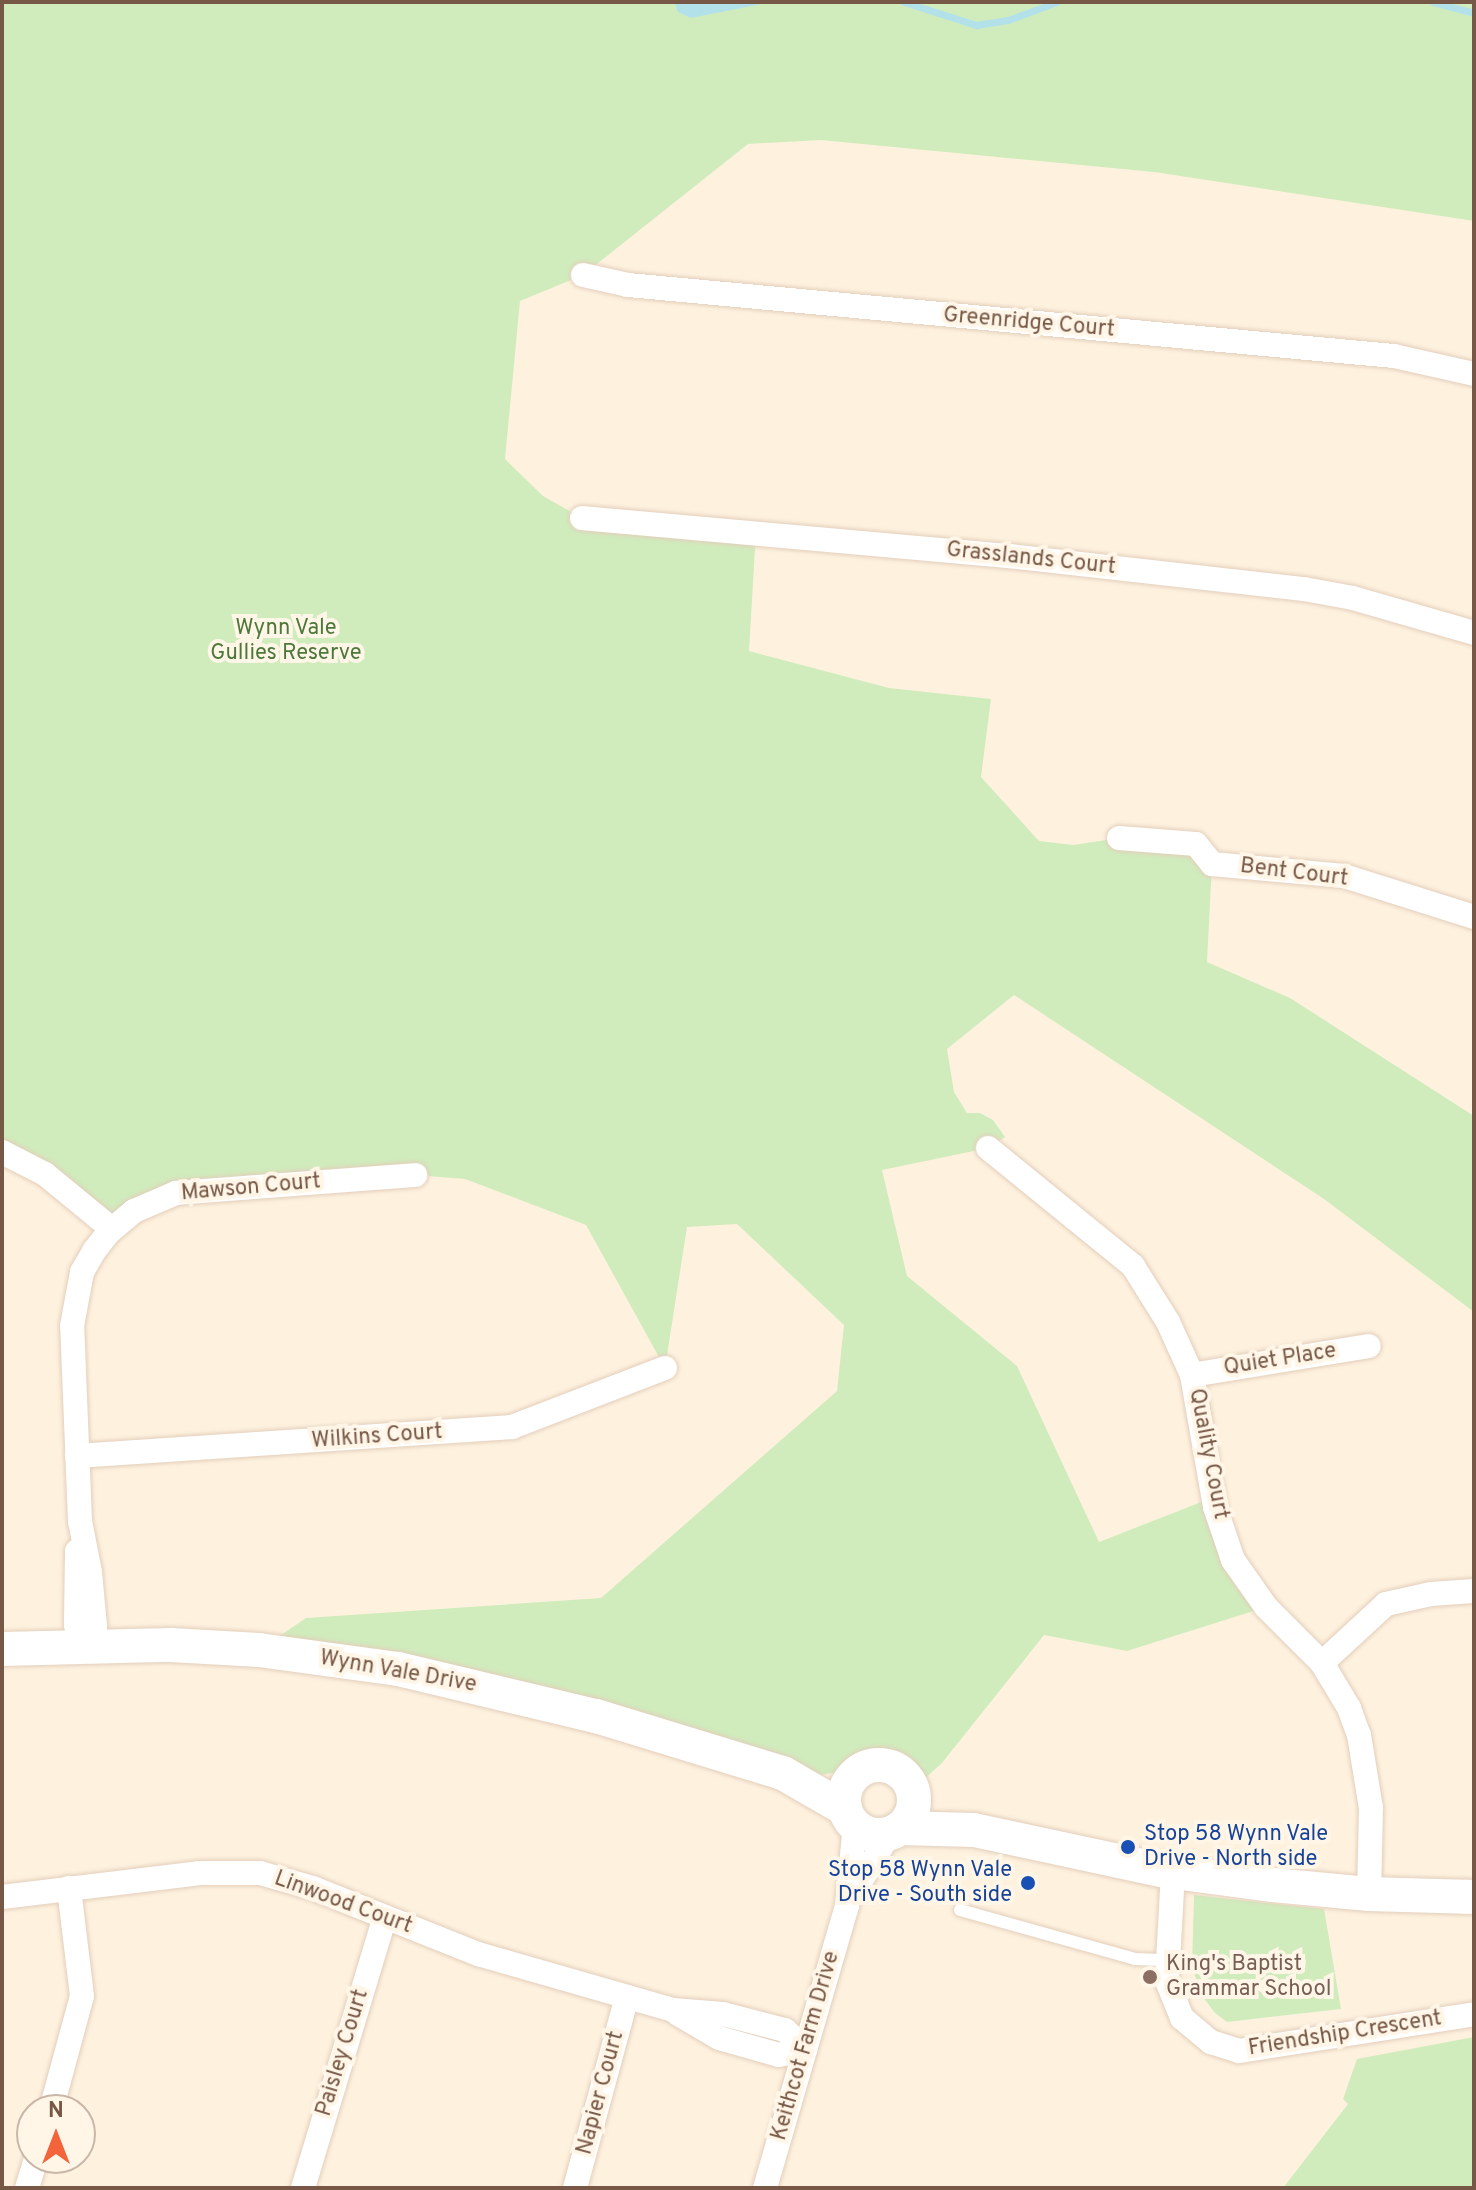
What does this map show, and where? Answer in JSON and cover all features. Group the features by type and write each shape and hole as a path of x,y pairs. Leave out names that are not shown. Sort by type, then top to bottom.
{"main road":[{"name":"Wynn Vale Drive","path":"2,1649 87,1645 259,1650 398,1669 596,1716 783,1773 823,1775 859,1771"},
{"path":"974,1830 913,1789 903,1774 886,1765 859,1771 846,1788 850,1817 871,1834 974,1830 1173,1872 1369,1894 1474,1897"},
{"name":"Wynn Vale Drive","path":"783,1773 850,1817"},
{"path":"895,1831 913,1811 913,1789"}],"street":[{"name":"Greenridge Court","path":"583,275 628,285 1394,356 1474,374"},
{"name":"Grasslands Court","path":"582,518 1024,557 1304,589 1353,598 1474,633"},
{"name":"Bent Court","path":"1119,838 1196,844 1212,864 1344,876 1474,917"},
{"name":"Quality Court","path":"988,1148 1133,1266 1168,1322 1192,1375 1215,1507 1233,1560 1266,1607 1322,1663 1349,1708 1359,1735 1371,1808 1369,1894"},
{"path":"2,1152 45,1174 112,1229"},
{"name":"Mawson Court","path":"87,1645 95,1626 90,1572 80,1521 72,1334 74,1301 82,1272 112,1229 134,1211 176,1193 415,1175"},
{"name":"Quiet Place","path":"1192,1375 1369,1346"},
{"name":"Wilkins Court","path":"77,1456 512,1427 665,1368"},
{"path":"1322,1663 1386,1604 1431,1594 1474,1591"},
{"name":"Keithcot Farm Drive","path":"765,2188 847,1905 850,1817"},
{"name":"Keithcot Farm Drive","path":"847,1905 895,1831"},
{"name":"Friendship Crescent","path":"1173,1872 1167,1981 1182,2018 1211,2042 1239,2051 1474,2014"},
{"name":"Linwood Court","path":"2,1897 199,1873 260,1873 313,1888 384,1919 478,1954 673,2010 723,2014 785,2030 805,2049"},
{"path":"55,2094 82,1996 69,1888"},
{"name":"Paisley Court","path":"303,2188 384,1919"},
{"name":"Napier Court","path":"575,2188 627,1997"}],"lane":[{"path":"960,1910 1135,1959 1168,1960"}],"green space":[{"name":"Wynn Vale Gullies Reserve","path":"2,2 1474,2 1474,221 1154,172 821,140 748,144 583,275 520,301 505,459 543,496 582,518 756,532 749,651 889,688 991,699 981,777 1039,841 1073,845 1119,838 1196,844 1212,864 1207,962 1290,998 1474,1116 1474,1312 1324,1199 1014,995 947,1049 954,1092 967,1113 980,1113 993,1120 1005,1137 988,1148 882,1170 907,1276 1017,1366 1099,1542 1214,1497 1266,1607 1127,1651 1044,1635 942,1763 913,1789 903,1774 886,1765 819,1775 259,1650 306,1618 601,1598 837,1391 844,1325 737,1224 687,1227 665,1368 586,1225 465,1179 415,1175 206,1189 112,1229 2,1152"},
{"path":"1194,1895 1324,1909 1341,2009 1227,2022 1215,2013 1202,1996 1192,1967"},
{"path":"1474,2037 1474,2188 1283,2188 1348,2104 1343,2099 1357,2059"}],"water":[{"path":"772,2 691,18 678,12 675,3"}],"waterway":[{"path":"904,2 976,25 1008,20 1057,2"},
{"path":"1433,2 1474,13"}],"place":[{"name":"Stop 58 Wynn Vale Drive - North side","path":"1128,1847"},
{"name":"Stop 58 Wynn Vale Drive - South side","path":"1028,1883"},
{"name":"King's Baptist Grammar School","path":"1150,1977"}]}
